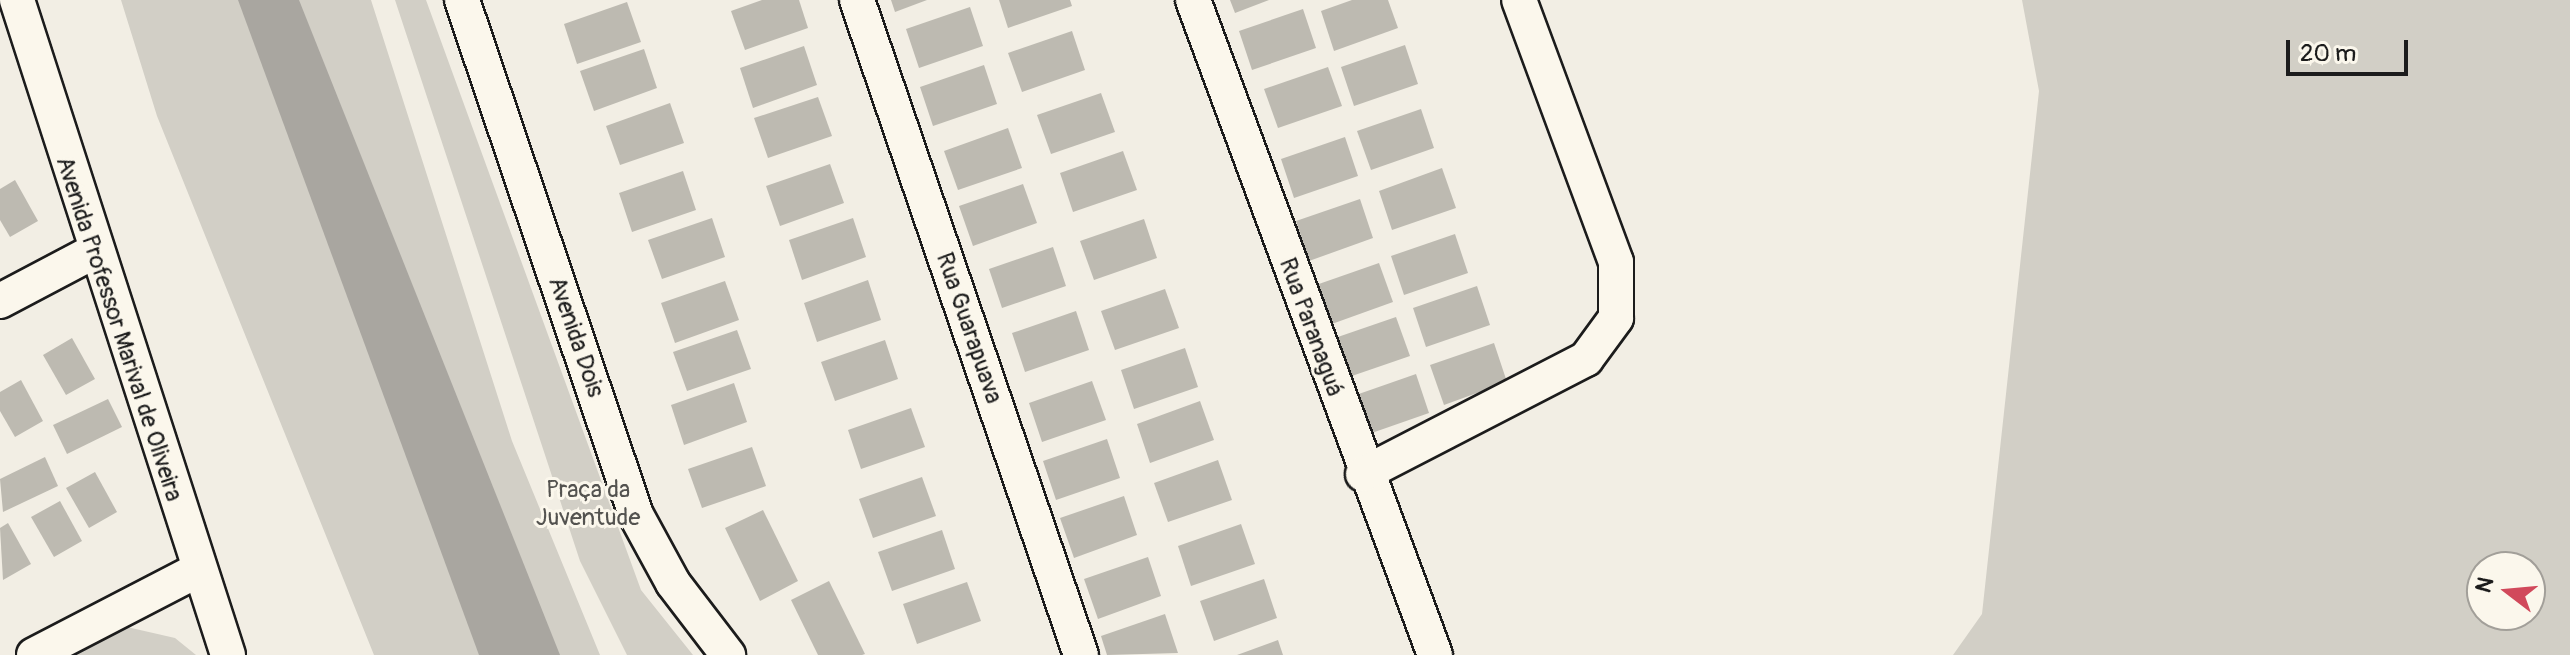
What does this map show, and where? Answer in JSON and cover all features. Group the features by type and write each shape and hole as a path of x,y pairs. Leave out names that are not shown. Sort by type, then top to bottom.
{"street":[{"name":"Avenida Professor Marival de Oliveira","path":"17,0 93,252 196,571 228,655"},
{"name":"Avenida Dois","path":"462,0 636,515 673,583 728,655"},
{"name":"Rua Guarapuava","path":"857,0 1081,655"},
{"name":"Rua Paranaguá","path":"1193,0 1363,474 1435,654"},
{"path":"1363,474 1586,359 1616,318 1616,262 1519,0"},
{"path":"0,301 93,252"},
{"path":"34,655 196,571"}],"green space":[{"path":"121,0 371,0 512,441 600,655 374,655 157,116"},
{"name":"Praça da Juventude","path":"395,0 426,0 641,590 693,655 627,655 580,561"},
{"path":"2022,0 2570,0 2570,655 1953,655 1982,614 2039,91"},
{"path":"127,627 175,638 196,655 57,655"}],"shaded area":[{"path":"238,0 299,0 560,655 479,655"}],"building":[{"path":"762,0 799,0 808,28 745,50 731,11"},
{"path":"891,0 927,0 895,12"},
{"path":"999,0 1070,0 1072,6 1008,28"},
{"path":"1230,0 1269,0 1235,13"},
{"path":"1352,0 1388,0 1398,28 1334,51 1321,11"},
{"path":"627,2 641,42 577,64 564,24"},
{"path":"970,7 983,46 919,68 906,29"},
{"path":"1303,9 1316,48 1252,70 1239,31"},
{"path":"1072,31 1085,70 1022,92 1008,53"},
{"path":"1405,45 1418,84 1354,106 1341,67"},
{"path":"804,46 817,85 753,108 740,68"},
{"path":"644,49 657,88 594,111 580,71"},
{"path":"984,65 997,104 933,126 920,87"},
{"path":"1328,67 1342,106 1278,128 1264,89"},
{"path":"1101,93 1115,132 1051,154 1037,115"},
{"path":"818,97 832,136 768,158 754,118"},
{"path":"670,103 684,143 620,165 606,126"},
{"path":"1421,109 1434,148 1371,170 1357,131"},
{"path":"1008,128 1022,168 958,190 944,151"},
{"path":"1345,137 1358,176 1294,198 1281,159"},
{"path":"1123,151 1137,190 1073,212 1060,173"},
{"path":"830,164 844,203 780,226 766,186"},
{"path":"1442,168 1456,208 1392,230 1379,191"},
{"path":"683,171 696,210 632,232 619,193"},
{"path":"15,180 38,221 10,237 0,220 0,189"},
{"path":"1023,184 1037,223 973,246 959,206"},
{"path":"1360,199 1373,238 1309,261 1296,221"},
{"path":"712,218 725,257 662,279 648,240"},
{"path":"853,218 866,257 802,280 789,240"},
{"path":"1144,219 1157,258 1094,280 1080,241"},
{"path":"1455,234 1468,273 1404,295 1391,256"},
{"path":"1053,247 1066,286 1002,308 989,269"},
{"path":"1379,263 1393,302 1329,325 1316,285"},
{"path":"868,280 881,320 817,342 804,303"},
{"path":"725,281 739,320 675,343 661,303"},
{"path":"1477,286 1490,325 1426,347 1413,308"},
{"path":"1165,289 1179,328 1115,350 1101,311"},
{"path":"1076,311 1089,350 1025,372 1012,333"},
{"path":"1396,317 1410,356 1346,378 1332,339"},
{"path":"737,330 751,369 687,391 673,352"},
{"path":"72,338 95,379 66,395 43,355"},
{"path":"885,340 898,379 835,401 821,362"},
{"path":"1494,343 1507,382 1444,405 1430,365"},
{"path":"1185,348 1198,387 1134,409 1121,370"},
{"path":"1416,374 1429,413 1366,435 1353,396"},
{"path":"21,380 43,421 15,437 0,411 0,392"},
{"path":"1092,381 1106,420 1042,442 1029,403"},
{"path":"734,383 747,422 684,445 671,405"},
{"path":"108,399 122,427 67,454 53,425"},
{"path":"1200,401 1214,440 1150,463 1137,424"},
{"path":"911,408 925,447 861,469 848,430"},
{"path":"1107,439 1120,478 1056,500 1043,461"},
{"path":"752,447 766,486 702,508 688,469"},
{"path":"45,457 58,486 3,512 0,479"},
{"path":"1218,460 1232,500 1168,522 1154,483"},
{"path":"95,472 117,512 89,528 66,488"},
{"path":"922,477 936,516 873,538 859,499"},
{"path":"1124,496 1137,535 1074,558 1060,518"},
{"path":"60,501 82,541 54,557 31,517"},
{"path":"763,510 798,581 760,601 725,528"},
{"path":"8,523 31,564 3,580 0,528"},
{"path":"1241,524 1255,564 1191,586 1178,546"},
{"path":"942,530 955,569 892,591 878,552"},
{"path":"1148,557 1161,596 1098,619 1084,579"},
{"path":"1264,579 1277,618 1214,641 1200,601"},
{"path":"829,581 865,654 818,655 791,600"},
{"path":"967,582 981,621 917,644 903,604"},
{"path":"1165,614 1178,653 1107,655 1101,636"},
{"path":"1278,640 1283,655 1237,655"}]}
